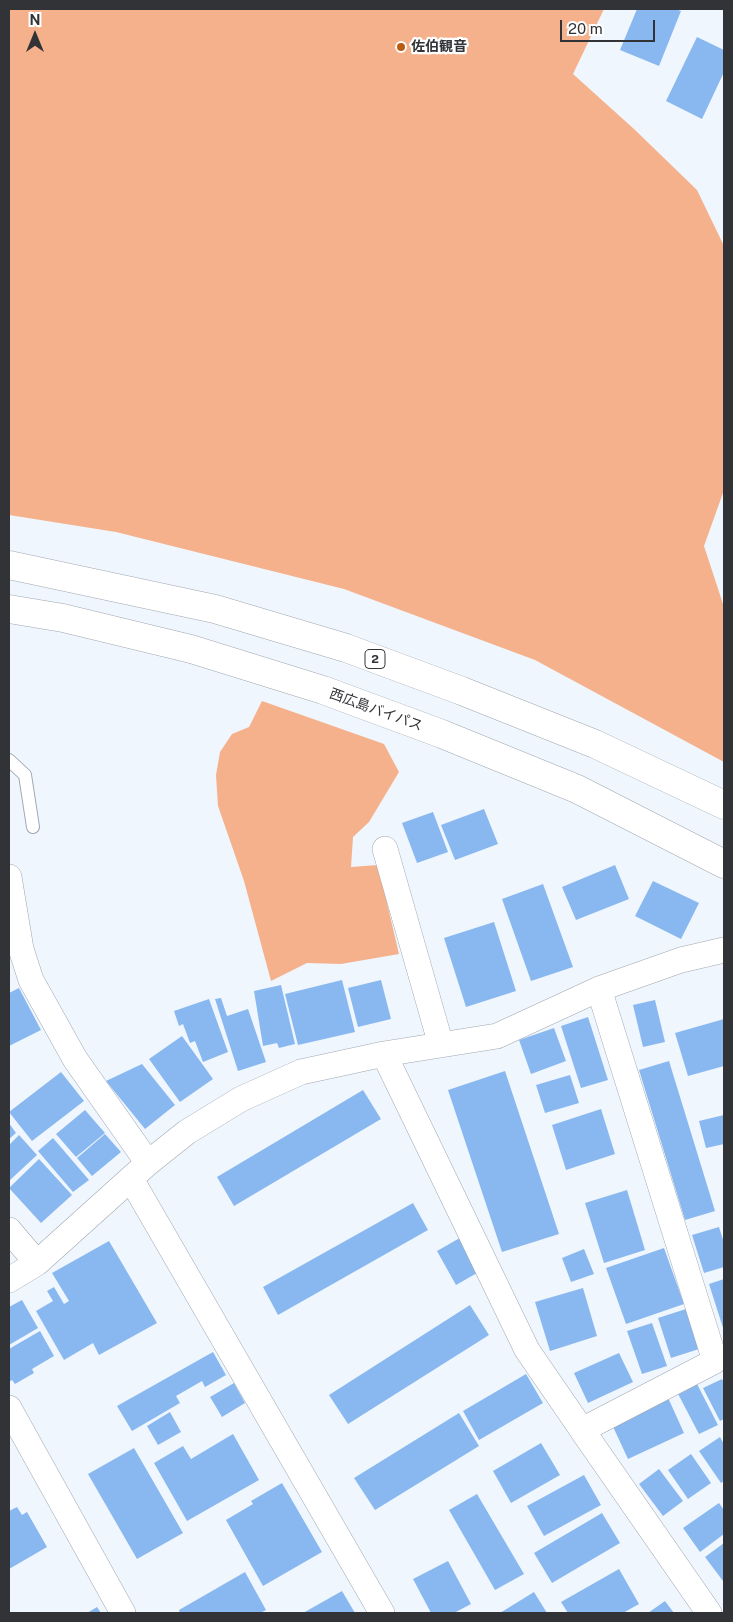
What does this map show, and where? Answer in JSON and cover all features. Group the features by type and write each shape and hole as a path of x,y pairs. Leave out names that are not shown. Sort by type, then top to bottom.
{"highway":[{"name":"2","path":"9,565 215,609 346,648 596,744 724,806"},
{"name":"西広島バイパス","path":"9,609 63,618 191,650 314,687 442,734 577,789 724,864"}],"street":[{"path":"385,849 441,1045"},
{"path":"9,877 21,949 31,980 139,1171 382,1613"},
{"path":"9,1280 37,1263 139,1171 187,1132 242,1099 301,1072 384,1054 497,1036 598,989 681,960 724,950"},
{"path":"582,1430 720,1359 598,989"},
{"path":"384,1054 528,1350 709,1613"},
{"path":"9,1230 37,1263"},
{"path":"9,1408 123,1613"}],"lane":[{"path":"9,760 25,775 33,827"}],"shaded area":[{"path":"9,9 604,9 573,74 634,129 697,190 724,246 724,490 704,546 724,607 724,762 535,660 344,589 116,532 9,515"},
{"path":"262,701 384,744 399,772 369,822 353,837 351,867 378,865 399,954 341,964 307,963 271,981 244,881 218,806 216,775 220,752 232,734 249,727"}],"building":[{"path":"637,9 675,9 681,11 659,66 620,50"},
{"path":"697,37 724,50 724,72 702,119 666,101"},
{"path":"484,809 498,844 455,860 441,825"},
{"path":"433,812 448,852 417,863 402,823"},
{"path":"615,865 629,899 576,920 562,887"},
{"path":"653,881 699,903 681,939 635,916"},
{"path":"543,884 573,967 531,981 502,899"},
{"path":"494,922 516,991 466,1007 444,938"},
{"path":"342,980 355,1032 298,1045 285,994"},
{"path":"381,980 391,1019 358,1027 348,988"},
{"path":"281,985 295,1044 279,1048 277,1043 263,1046 254,991"},
{"path":"19,988 41,1030 9,1046 9,993"},
{"path":"221,998 227,1016 248,1009 266,1062 238,1071 215,999"},
{"path":"209,999 228,1052 203,1062 195,1041 190,1043 183,1024 179,1026 174,1011"},
{"path":"655,1000 665,1042 643,1047 633,1005"},
{"path":"588,1017 608,1080 581,1088 561,1026"},
{"path":"724,1019 724,1066 688,1076 675,1033"},
{"path":"554,1028 566,1061 531,1074 519,1040"},
{"path":"182,1036 213,1079 180,1102 149,1059"},
{"path":"669,1061 715,1211 685,1220 639,1070"},
{"path":"142,1064 175,1105 145,1129 106,1081"},
{"path":"505,1071 559,1234 502,1252 448,1090"},
{"path":"61,1072 84,1101 32,1141 9,1112"},
{"path":"570,1075 579,1103 545,1113 536,1085"},
{"path":"363,1090 381,1119 234,1206 217,1177"},
{"path":"601,1109 615,1154 566,1170 552,1125"},
{"path":"85,1110 105,1133 76,1157 56,1134"},
{"path":"724,1115 724,1144 706,1148 699,1121"},
{"path":"9,1123 16,1133 9,1139"},
{"path":"105,1134 121,1152 92,1176 77,1158"},
{"path":"19,1135 37,1155 9,1181 9,1145"},
{"path":"53,1138 89,1180 73,1192 38,1151"},
{"path":"39,1159 72,1195 41,1223 9,1188"},
{"path":"627,1190 645,1250 604,1263 585,1203"},
{"path":"413,1203 428,1230 278,1315 263,1287"},
{"path":"719,1227 724,1243 724,1267 704,1273 692,1235"},
{"path":"465,1235 484,1269 456,1285 437,1251"},
{"path":"109,1241 157,1323 99,1355 93,1343 64,1360 36,1311 53,1301 47,1291 54,1287 64,1304 69,1301 52,1273"},
{"path":"664,1248 684,1304 626,1324 606,1268"},
{"path":"584,1249 594,1274 571,1282 562,1258"},
{"path":"724,1279 724,1331 709,1284"},
{"path":"583,1288 597,1336 550,1351 535,1302"},
{"path":"22,1300 38,1328 9,1345 9,1307"},
{"path":"470,1305 489,1335 348,1424 329,1395"},
{"path":"686,1309 699,1349 671,1358 658,1318"},
{"path":"652,1323 667,1366 642,1374 627,1331"},
{"path":"40,1331 54,1356 32,1369 34,1373 15,1384 12,1380 9,1382 9,1349"},
{"path":"213,1352 226,1375 205,1387 202,1381 176,1396 180,1403 132,1431 117,1406"},
{"path":"619,1353 633,1382 588,1403 574,1373"},
{"path":"526,1374 543,1403 479,1440 463,1411"},
{"path":"722,1379 724,1383 724,1419 720,1421 703,1388"},
{"path":"695,1380 718,1425 699,1434 676,1390"},
{"path":"234,1383 245,1403 222,1417 210,1397"},
{"path":"665,1391 684,1433 628,1459 609,1418"},
{"path":"170,1412 181,1432 158,1445 147,1426"},
{"path":"459,1413 479,1446 375,1510 354,1478"},
{"path":"233,1434 259,1480 187,1521 154,1463 183,1446 191,1459"},
{"path":"720,1437 724,1444 724,1481 721,1483 699,1451"},
{"path":"541,1443 560,1475 511,1503 493,1471"},
{"path":"134,1448 183,1533 137,1559 88,1474"},
{"path":"691,1454 711,1483 688,1499 668,1470"},
{"path":"659,1469 683,1501 663,1516 639,1484"},
{"path":"584,1475 601,1505 544,1536 527,1506"},
{"path":"282,1483 322,1552 263,1586 226,1520 253,1504 251,1501"},
{"path":"477,1494 524,1574 495,1590 449,1510"},
{"path":"719,1503 724,1510 724,1534 700,1552 683,1528"},
{"path":"17,1507 22,1515 27,1512 47,1547 9,1569 9,1511"},
{"path":"602,1513 620,1543 552,1583 534,1553"},
{"path":"724,1543 724,1580 723,1581 705,1557"},
{"path":"448,1561 471,1604 454,1613 431,1613 413,1579"},
{"path":"619,1569 639,1604 623,1613 568,1613 561,1602"},
{"path":"245,1572 266,1610 260,1613 180,1613 179,1610"},
{"path":"342,1591 355,1613 303,1613"},
{"path":"534,1592 547,1613 500,1613"},
{"path":"665,1601 674,1613 648,1613"},
{"path":"97,1607 101,1613 87,1613"}],"place":[{"name":"佐伯観音","path":"401,47"}]}
